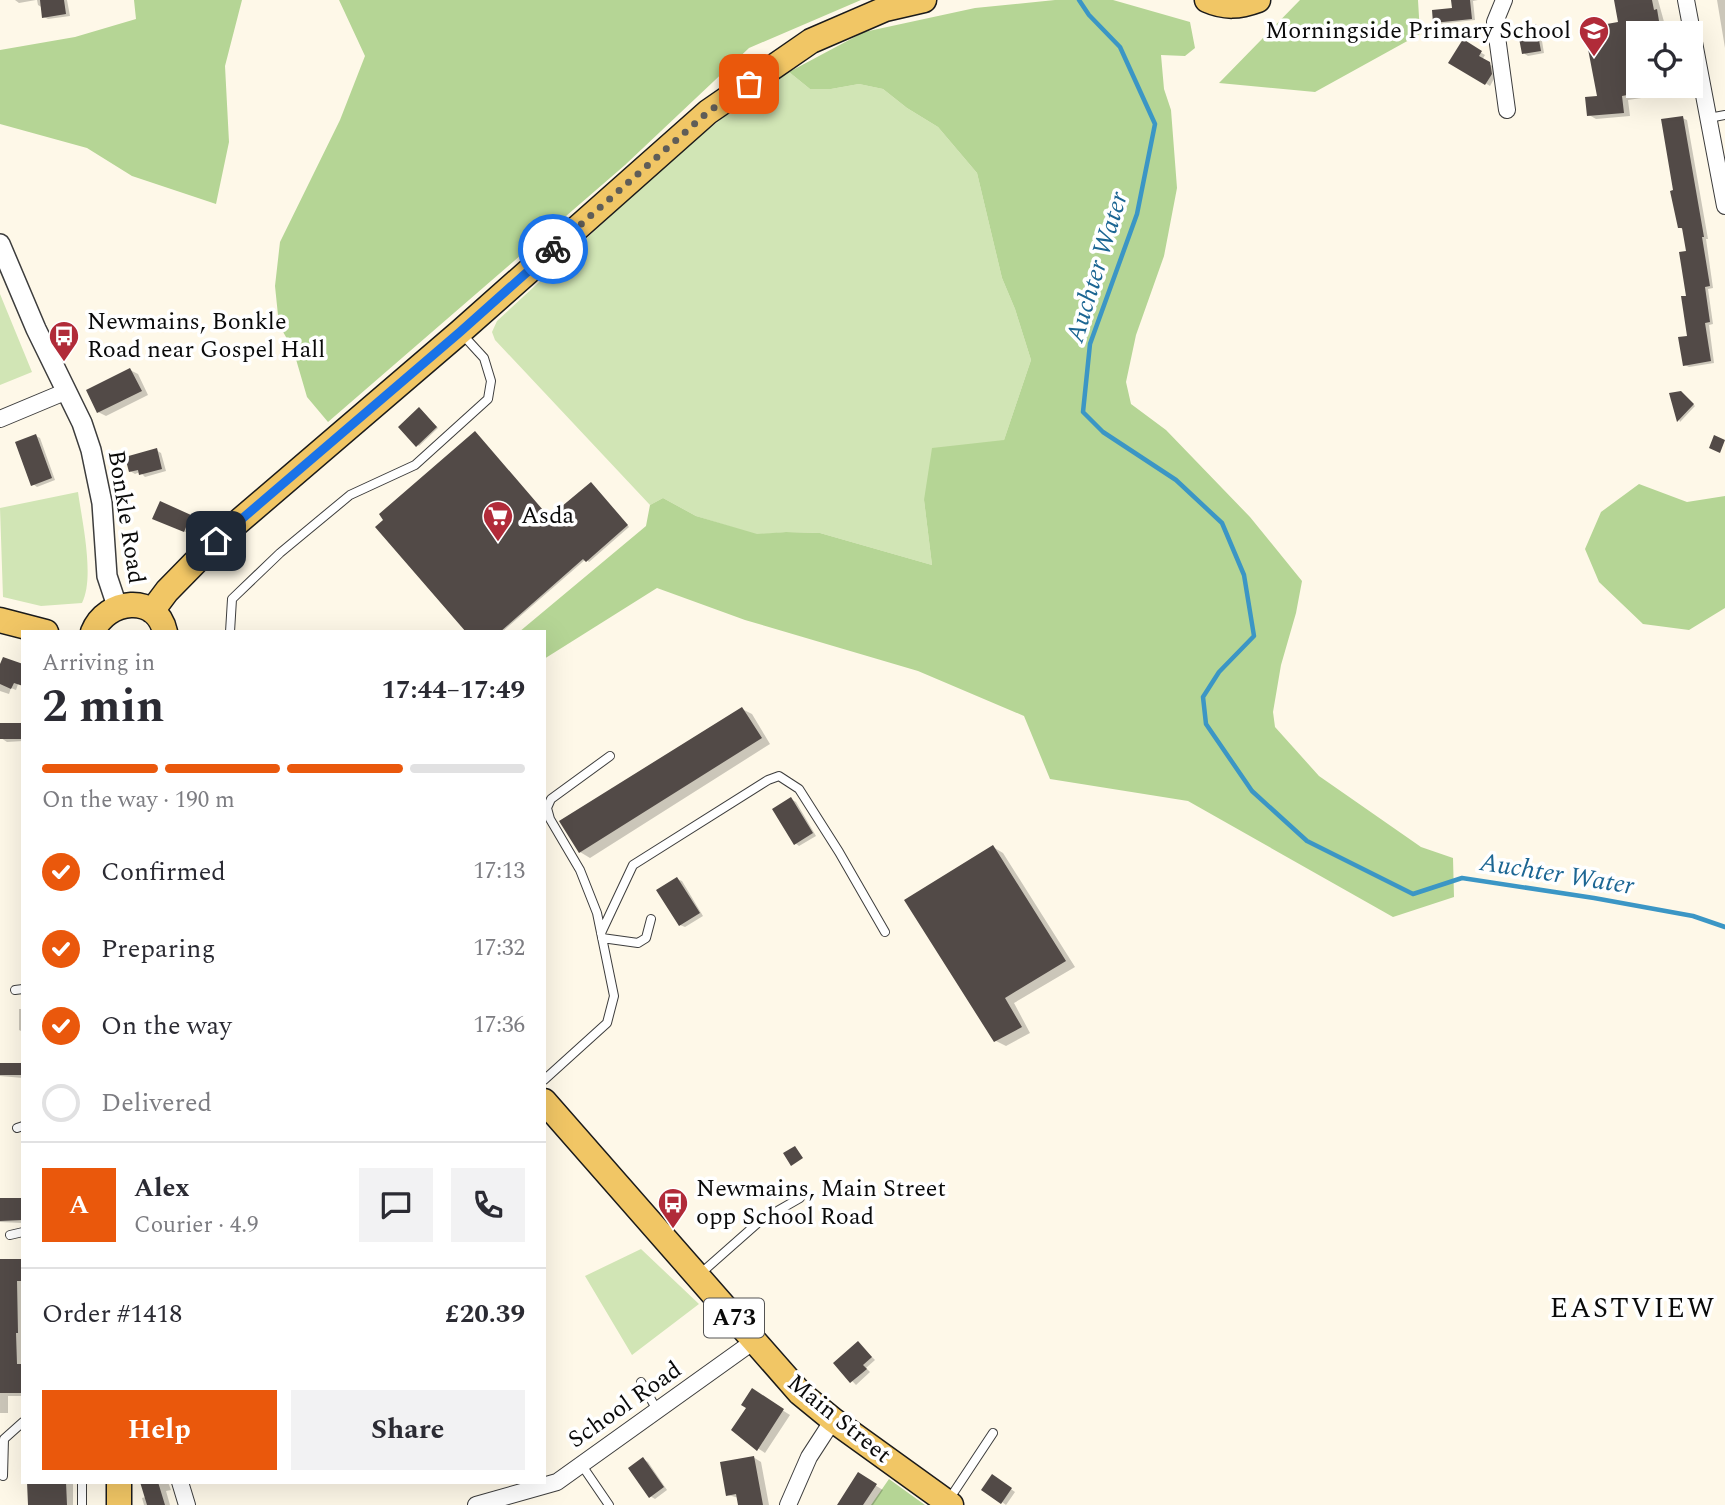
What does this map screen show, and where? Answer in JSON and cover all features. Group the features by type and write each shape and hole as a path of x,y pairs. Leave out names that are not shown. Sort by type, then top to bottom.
{"main road":[{"path":"152,611 167,591 209,547 460,332 708,112 811,41 886,9 924,0"},
{"path":"1207,0 1230,7 1258,0"},
{"path":"94,630 99,620 117,606 139,606 152,611 160,619 164,630"},
{"path":"0,620 38,630"},
{"name":"Main Street","path":"546,1103 800,1393 949,1504"},
{"path":"119,1484 119,1505"}],"street":[{"path":"1504,0 1496,22 1507,110"},
{"path":"1686,0 1717,117 1725,205"},
{"name":"Bonkle Road","path":"0,244 85,432 102,503 107,576 117,606"},
{"path":"0,419 67,391"},
{"name":"School Road","path":"476,1505 557,1482 754,1341"},
{"path":"788,1505 809,1457 833,1420"},
{"path":"181,1484 187,1505"}],"lane":[{"path":"230,630 232,599 280,553 349,495 415,465 488,399 491,381 484,358 460,332"},
{"path":"546,1078 607,1023 614,996 597,913 580,870 550,819 547,808 551,799 610,756"},
{"path":"602,935 633,865 768,780 779,776 799,789 885,932"},
{"path":"602,935 638,943 646,938 651,919"},
{"path":"697,1276 760,1221 800,1198"},
{"path":"10,1235 21,1232"},
{"path":"641,1382 657,1410"},
{"path":"4,1476 4,1439 21,1424"},
{"path":"949,1504 993,1433"},
{"path":"581,1464 609,1505"},
{"path":"82,1484 82,1505"}],"green space":[{"path":"134,0 242,0 225,66 229,142 216,204 132,176 87,148 0,124 0,50 75,37 136,19"},
{"path":"339,0 861,0 749,48 625,165 328,422 307,397 293,349 279,325 275,286 280,242 340,120 365,56"},
{"path":"1055,0 1113,0 1190,22 1195,48 1185,56 1161,55 1164,89 1171,110 1177,188 1164,256 1136,335 1126,382 1131,404 1166,430 1250,517 1302,581 1281,665 1273,712 1275,727 1319,776 1421,847 1453,858 1454,897 1393,917 1188,801 1050,779 1024,716 918,671 745,620 657,588 546,658 546,630 521,630 646,526 650,505 663,498 696,516 757,534 820,533 932,565 924,500 932,448 1004,440 1031,360 1002,278 977,173 938,127 883,89 859,84 831,89 810,89 789,72 864,32 975,8"},
{"path":"1300,0 1418,0 1420,34 1315,92 1219,83"},
{"path":"789,72 810,89 831,89 859,84 883,89 938,127 977,173 1002,278 1031,360 1004,440 924,500 932,565 820,533 757,535 696,516 663,498 650,505 495,340 492,332 497,321 680,152 734,109"},
{"path":"0,294 32,372 0,385"},
{"path":"1639,484 1687,502 1725,496 1725,608 1689,630 1643,624 1599,582 1585,549 1601,512"},
{"path":"78,492 88,564 86,592 82,603 41,606 3,597 0,508"},
{"path":"641,1249 699,1304 632,1355 585,1276"},
{"path":"889,1479 925,1505 871,1505"}],"building":[{"path":"40,0 64,0 66,14 42,18"},
{"path":"1451,0 1470,0 1472,19 1433,23 1432,10 1452,8"},
{"path":"1614,0 1652,0 1654,10 1657,9 1659,21 1626,21 1626,95 1622,96 1624,113 1587,116 1585,97 1597,96 1584,28 1618,22"},
{"path":"1536,24 1541,51 1522,54 1517,28"},
{"path":"1463,39 1482,51 1479,56 1490,62 1492,74 1485,85 1448,63"},
{"path":"1683,116 1710,286 1705,287 1710,322 1705,323 1711,361 1683,366 1678,337 1687,336 1681,296 1686,296 1679,252 1686,251 1670,191 1673,190 1661,119"},
{"path":"130,368 142,391 97,413 86,390"},
{"path":"1681,391 1694,404 1677,422 1669,393"},
{"path":"419,407 437,427 416,447 398,427"},
{"name":"Asda","path":"475,431 549,517 591,482 628,525 586,562 583,559 502,630 464,630 375,527 383,520 379,514"},
{"path":"36,434 52,478 31,486 15,442"},
{"path":"1714,435 1725,440 1720,453 1709,448"},
{"path":"157,448 162,469 139,475 138,470 129,472 125,457"},
{"path":"160,501 191,515 184,532 152,519"},
{"path":"3,657 21,663 21,685 14,683 11,689 0,684 0,664"},
{"path":"742,707 762,738 579,853 559,821"},
{"path":"0,723 21,723 21,739 0,739"},
{"path":"791,797 813,833 794,845 772,809"},
{"path":"993,845 1066,961 1005,998 1022,1027 994,1042 904,900"},
{"path":"677,877 700,913 679,926 656,890"},
{"path":"0,1063 21,1063 21,1075 0,1075"},
{"path":"795,1146 803,1158 791,1166 783,1153"},
{"path":"0,1198 21,1198 21,1220 0,1221"},
{"path":"0,1259 21,1259 21,1281 17,1281 16,1333 17,1364 21,1364 21,1393 0,1393"},
{"path":"858,1341 872,1357 863,1365 867,1369 850,1383 833,1363"},
{"path":"752,1388 784,1409 757,1451 731,1430 746,1408 741,1405"},
{"path":"754,1456 763,1505 738,1505 736,1494 726,1496 720,1462"},
{"path":"643,1457 664,1487 649,1498 628,1468"},
{"path":"858,1472 877,1484 863,1505 837,1505"},
{"path":"992,1474 1012,1488 1001,1504 981,1490"},
{"path":"27,1484 66,1484 67,1505 28,1505"},
{"path":"141,1484 159,1484 165,1505 147,1505"}],"waterway":[{"name":"Auchter Water","path":"1079,0 1089,15 1120,47 1155,124 1137,214 1090,344 1083,412 1103,432 1176,480 1222,523 1244,575 1254,636 1219,672 1203,697 1206,724 1252,791 1307,841 1413,894 1462,878 1693,916 1725,927"}],"way so far":[{"path":"553,249 708,112 749,84"}],"place":[{"name":"Morningside Primary School","path":"1594,58"},
{"name":"Newmains, Bonkle Road near Gospel Hall","path":"64,363"},
{"name":"Asda","path":"498,543"},
{"name":"Newmains, Main Street opp School Road","path":"673,1230"}],"district":[{"name":"EASTVIEW","path":"1633,1308"}],"route":[{"path":"216,541 553,249"}]}
